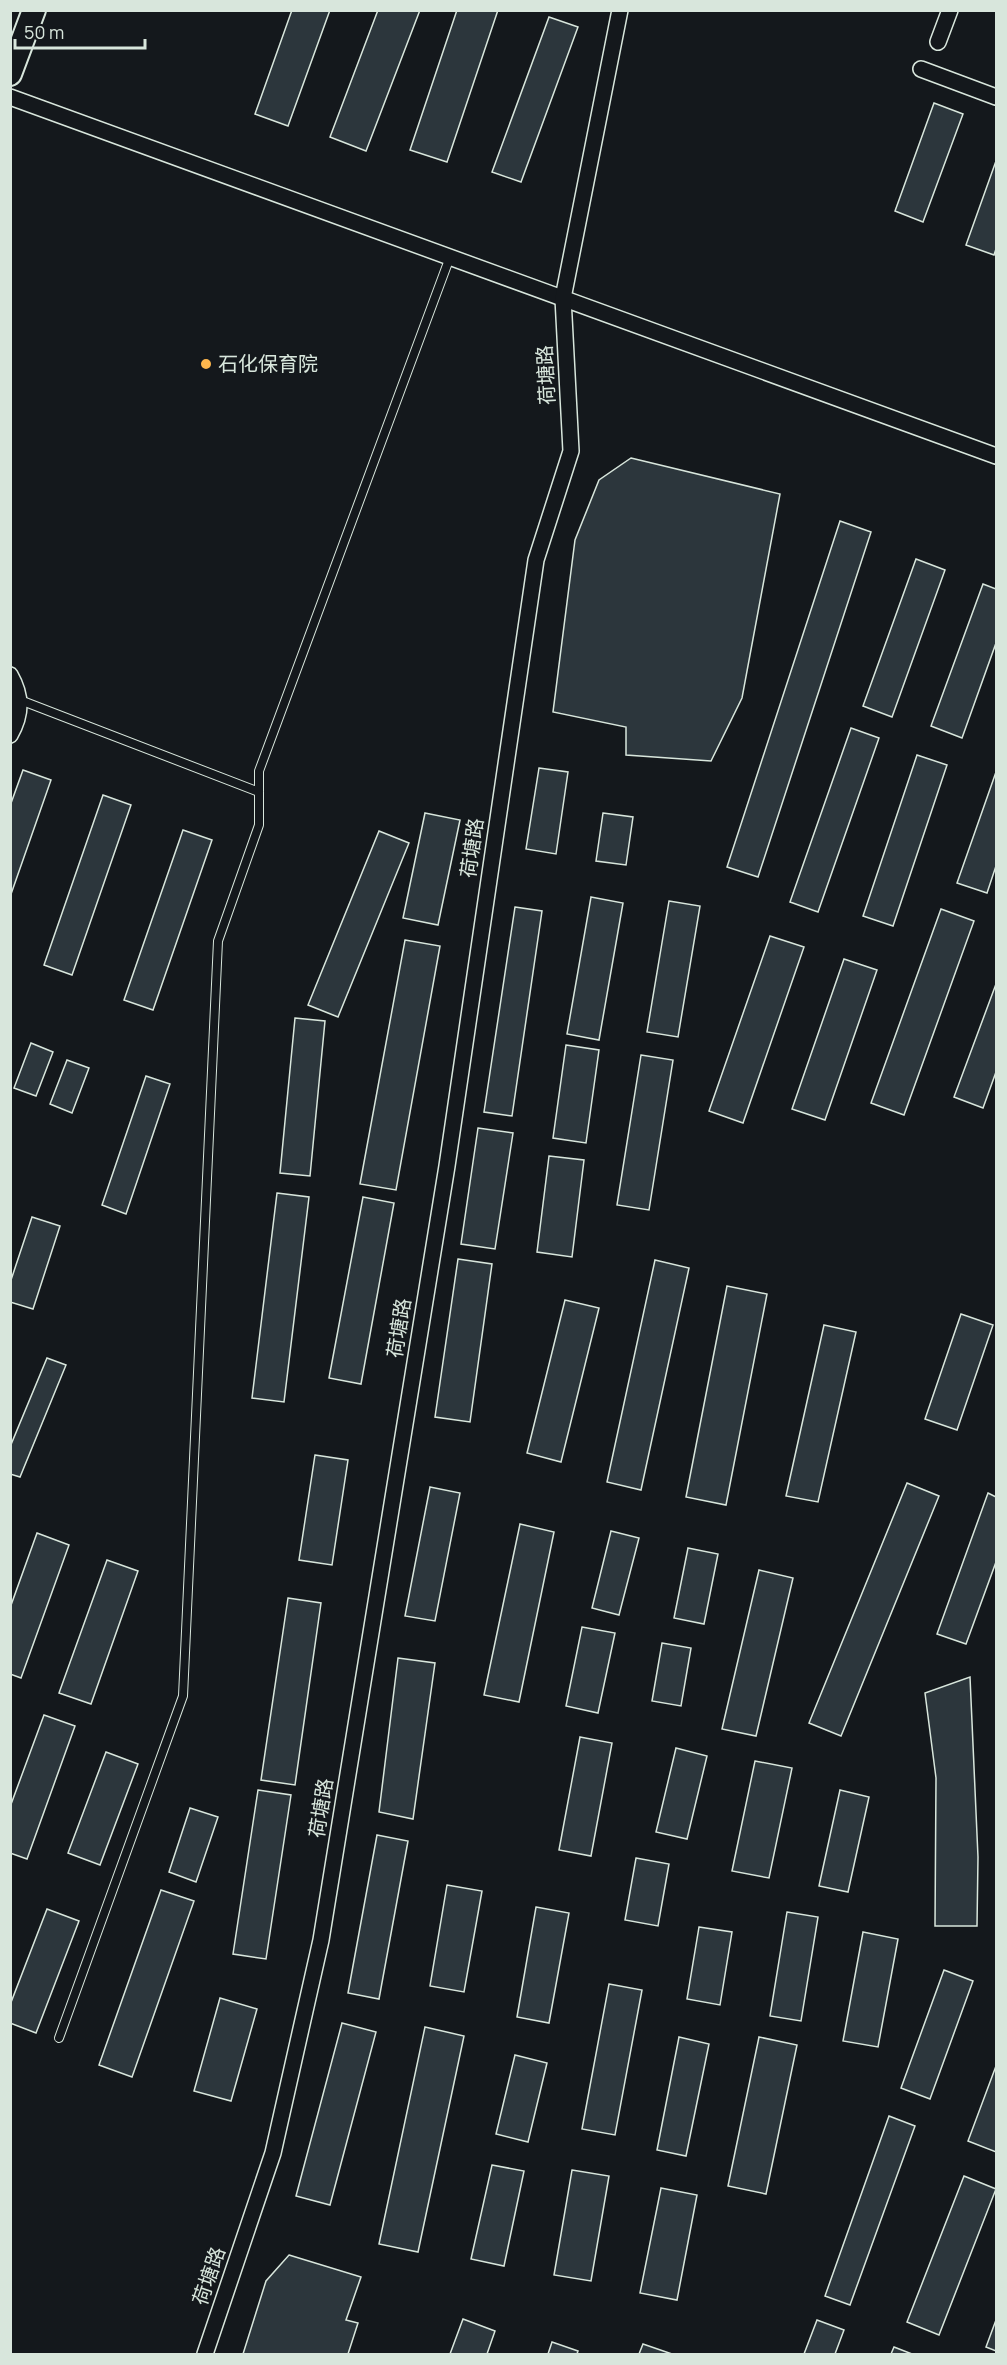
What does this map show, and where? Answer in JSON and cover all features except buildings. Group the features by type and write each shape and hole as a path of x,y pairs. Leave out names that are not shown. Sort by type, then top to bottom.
{"street":[{"path":"10,74 34,10"},
{"name":"荷塘路","path":"205,2355 273,2154 321,1940 447,1166 536,560 571,451 563,298 620,10"},
{"path":"938,42 950,10"},
{"path":"921,69 996,97"},
{"path":"10,97 996,456"},
{"path":"10,675 20,700 19,715 10,735"}],"lane":[{"path":"59,2038 183,1696 218,941 259,825 259,771 450,257"},
{"path":"20,700 259,792"}],"place":[{"name":"石化保育院","path":"206,364"}]}
